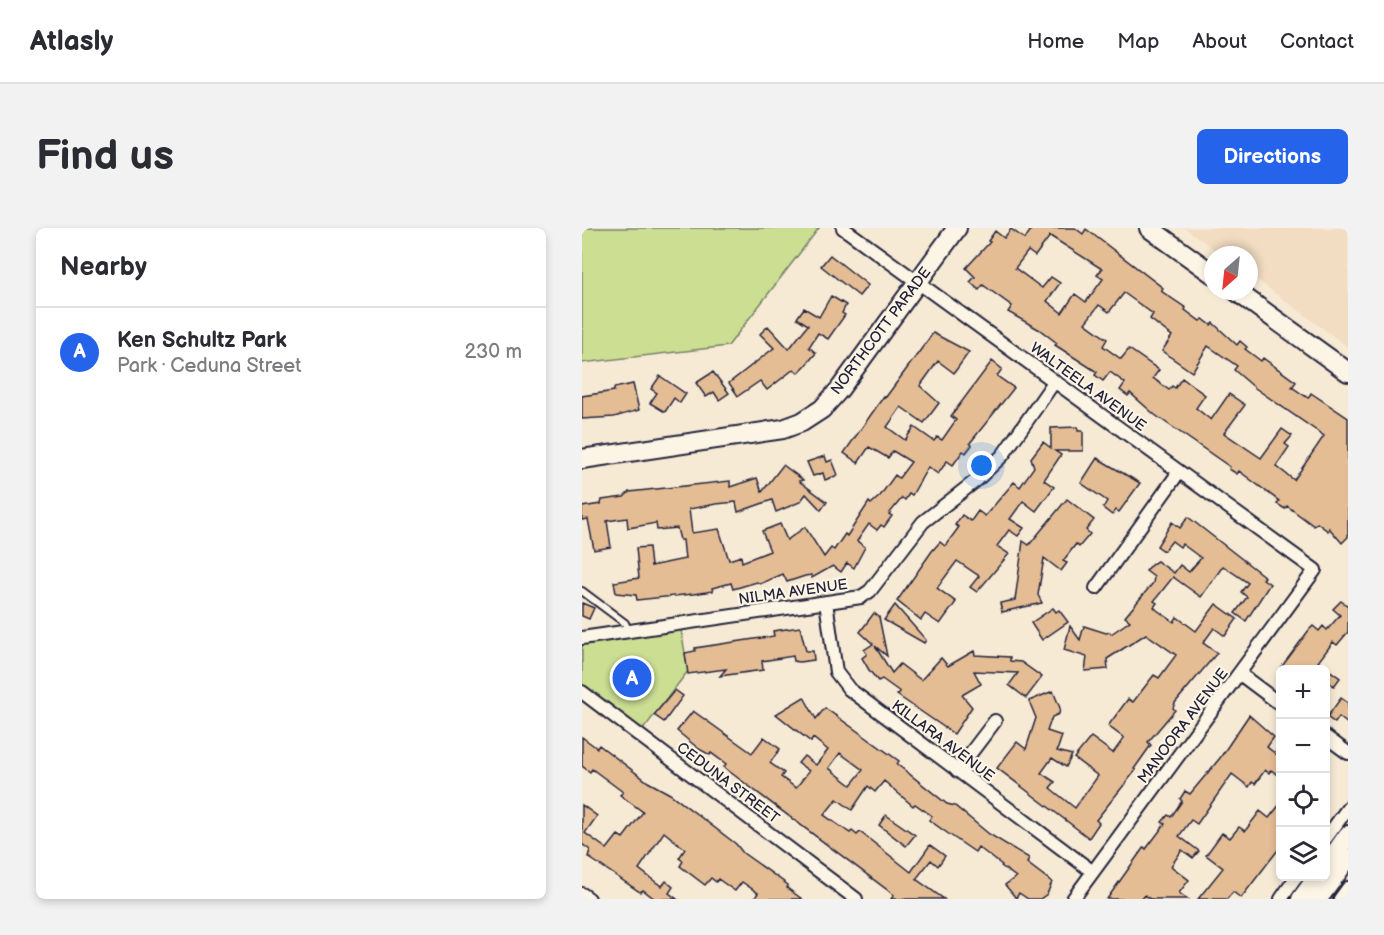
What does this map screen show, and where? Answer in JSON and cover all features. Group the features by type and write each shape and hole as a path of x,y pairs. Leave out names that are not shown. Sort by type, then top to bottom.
{"street":[{"name":"WALTEELA AVENUE","path":"843,228 1315,570"},
{"name":"NORTHCOTT PARADE","path":"582,459 761,433 802,422 822,409 839,390 957,228"},
{"path":"1149,228 1204,268"},
{"path":"1248,300 1348,372"},
{"name":"NILMA AVENUE","path":"582,638 851,600 870,591 923,522 978,479 1003,455 1054,382"},
{"path":"1096,588 1179,472"},
{"name":"MANOORA AVENUE","path":"1073,899 1315,570"},
{"name":"KILLARA AVENUE","path":"826,603 834,661 841,681 1093,872"},
{"path":"1240,674 1276,700"},
{"name":"CEDUNA STREET","path":"582,692 856,899"},
{"path":"957,771 995,721"},
{"path":"1330,740 1348,753"},
{"path":"1330,833 1348,808"},
{"path":"1330,861 1348,836"},
{"path":"1318,899 1348,858"},
{"path":"1281,899 1294,881"},
{"path":"1301,899 1314,881"},
{"path":"1340,899 1348,888"},
{"path":"582,894 589,899"}],"lane":[{"path":"582,591 625,623 628,630"}],"shaded area":[{"path":"1185,228 1348,228 1348,347 1258,281 1258,246 1210,246"}],"green space":[{"path":"582,228 819,228 728,346 582,363"},
{"path":"681,629 688,671 642,731 582,686 582,644"}],"building":[{"path":"1032,228 1075,228 1083,234 1086,229 1163,288 1161,291 1200,321 1203,319 1211,325 1213,323 1237,345 1240,341 1247,347 1245,349 1261,361 1263,358 1296,382 1292,387 1308,398 1311,393 1348,418 1348,537 1342,543 1329,528 1328,531 1317,523 1314,526 1287,506 1285,509 1277,504 1279,501 1239,471 1237,474 1229,469 1230,467 1155,415 1130,393 1128,396 1120,390 1125,383 1110,372 1103,381 1095,375 1097,372 1055,345 1057,343 1040,330 1008,312 1012,306 983,285 979,290 970,282 975,277 966,268 990,242 988,241 995,231 1004,238 1011,229 1025,239","holes":["1050,236 1102,269 1097,275 1103,279 1086,302 1075,294 1062,313 1047,301 1060,283 1051,277 1042,288 1015,268 1028,251 1035,256","1124,293 1153,314 1150,319 1172,336 1162,351 1192,372 1208,346 1237,366 1234,370 1255,388 1324,436 1294,480 1276,466 1289,447 1285,444 1292,436 1282,429 1261,458 1224,433 1245,405 1229,394 1211,420 1196,408 1205,395 1182,378 1175,388 1172,386 1169,390 1153,378 1159,370 1129,349 1121,359 1103,346 1107,339 1085,323 1099,305 1109,312"]},
{"path":"830,255 868,285 859,296 821,266"},
{"path":"831,296 846,305 842,313 845,315 828,339 818,333 809,347 816,353 805,366 798,373 794,369 767,390 760,381 738,396 729,383 774,348 760,334 768,326 789,349 808,325 797,318 804,308 819,317"},
{"path":"933,333 969,352 954,373 938,361 920,386 939,403 924,423 901,407 887,427 905,440 914,427 934,441 937,437 942,440 956,420 951,416 992,361 1002,369 997,376 1014,388 970,443 972,445 966,453 963,451 953,465 947,461 938,474 928,467 912,495 909,494 905,500 902,498 889,514 892,516 884,527 881,525 877,530 869,524 857,541 865,547 854,568 847,563 841,572 833,566 812,578 811,575 787,582 783,574 760,584 757,582 733,589 731,583 712,588 713,591 637,600 636,595 616,593 614,582 639,578 636,548 649,547 651,566 685,559 683,540 680,540 677,528 657,530 656,523 628,528 627,518 607,521 611,547 594,550 588,519 582,520 582,507 601,504 602,500 624,497 629,492 730,481 730,487 757,478 762,492 783,465 803,480 799,481 827,502 821,510 806,494 800,502 776,512 772,500 738,512 736,502 716,504 689,509 692,533 719,529 729,560 741,556 742,562 770,551 762,531 780,524 787,540 805,527 824,557 831,548 834,550 845,534 847,536 869,502 871,504 880,496 895,475 899,478 911,462 893,451 888,458 869,447 858,463 844,453 884,396 886,397"},
{"path":"713,372 729,393 719,400 714,392 706,397 696,383"},
{"path":"660,376 686,394 680,403 674,398 665,412 650,403 657,393 651,389"},
{"path":"633,384 639,410 614,417 582,419 582,396 614,391 614,388"},
{"path":"1078,427 1078,431 1083,431 1083,451 1055,451 1061,455 1044,480 1054,487 1036,511 1023,501 1010,519 1024,528 1018,536 1009,530 997,546 1009,554 977,592 970,587 979,576 957,561 937,588 956,602 940,624 925,614 921,620 897,601 932,551 940,542 945,546 959,527 955,525 962,515 971,521 978,511 985,516 1014,482 1020,487 1034,467 1031,458 1043,442 1051,448 1051,428"},
{"path":"825,456 827,462 832,460 838,475 825,480 823,473 813,476 807,462"},
{"path":"1097,458 1140,483 1119,512 1116,510 1112,515 1103,508 1107,501 1081,483"},
{"path":"1067,499 1094,520 1086,530 1090,534 1079,547 1076,544 1063,561 1067,563 1061,571 1044,558 1038,595 1042,603 1002,612 1000,603 1015,600 1023,541 1029,545"},
{"path":"1188,517 1265,577 1263,579 1270,584 1246,621 1235,613 1247,597 1241,592 1248,583 1223,566 1201,597 1173,577 1154,601 1157,603 1154,607 1157,610 1174,622 1177,617 1196,631 1216,604 1237,619 1225,636 1214,628 1203,643 1217,653 1175,703 1173,708 1175,710 1148,742 1151,745 1134,769 1136,770 1096,820 1099,823 1089,838 997,768 1017,742 1026,749 1036,718 1029,701 1053,691 1060,708 1059,714 1052,717 1047,731 1062,736 1057,751 1072,755 1066,767 1052,758 1041,773 1055,782 1050,788 1075,808 1098,776 1074,758 1091,737 1113,753 1124,738 1108,726 1128,699 1133,702 1154,675 1159,678 1176,655 1146,634 1107,659 1108,669 1085,671 1087,657 1064,650 1070,626 1080,640 1084,626 1111,634 1130,621 1125,617 1153,583 1154,577 1146,571 1152,564 1157,561 1174,573 1180,565 1189,572 1201,558 1182,544 1180,547 1172,541 1164,551 1157,546 1172,522 1180,528"},
{"path":"1341,601 1348,606 1348,632 1337,645 1333,642 1318,662 1322,665 1283,665 1313,626 1319,631 1323,626 1327,630 1340,615 1333,609"},
{"path":"582,603 594,608 589,619 582,616"},
{"path":"895,605 926,640 924,643 884,620"},
{"path":"1053,608 1056,612 1059,610 1068,622 1042,640 1031,623"},
{"path":"874,613 879,617 887,656 875,646 892,673 900,664 921,680 941,658 948,666 974,651 975,655 1010,657 1010,661 1021,662 1042,677 1026,698 1009,685 1018,673 974,671 981,684 962,695 972,707 954,734 897,695 900,692 882,679 878,681 869,670 862,658 867,654 864,650 873,644 860,632"},
{"path":"800,627 806,651 813,651 814,660 799,662 794,661 793,656 762,661 763,670 720,676 726,669 688,674 685,653 695,651 695,648 774,636 773,631"},
{"path":"1330,671 1340,678 1334,686 1330,683"},
{"path":"675,690 683,696 664,722 654,715"},
{"path":"804,697 816,719 825,708 899,761 897,764 947,804 955,806 989,834 1029,858 1027,863 1052,882 1047,894 1040,899 1028,899 1019,893 1016,898 1005,885 1016,877 978,847 975,852 929,820 932,816 915,804 913,806 884,781 875,792 868,786 852,810 837,799 824,815 850,833 852,831 857,835 860,832 911,872 930,845 945,856 938,866 931,860 916,879 944,899 891,899 894,895 730,772 724,767 726,764 711,753 710,755 699,749 677,731 693,711 752,753 764,737 780,749 770,763 784,773 781,777 796,788 809,771 798,763 804,756 816,765 828,750 813,738 811,742 776,714","holes":["840,753 863,770 851,785 829,768"]},
{"path":"1341,698 1348,703 1348,724 1339,717 1335,723 1330,719 1330,713"},
{"path":"1249,715 1274,737 1267,747 1276,754 1276,774 1271,770 1269,773 1265,770 1255,784 1252,782 1249,787 1232,774 1197,824 1191,820 1179,836 1199,851 1193,858 1182,850 1171,866 1189,880 1179,893 1188,899 1150,899 1145,895 1142,899 1107,899 1144,847 1146,849 1165,824 1162,822 1168,815 1171,817 1182,801 1180,799 1185,791 1190,794 1220,758"},
{"path":"582,737 597,748 599,745 648,782 670,794 736,844 743,853 788,885 787,888 802,899 754,899 758,893 742,882 735,891 718,879 716,882 711,878 705,885 680,866 683,861 679,858 685,849 664,832 639,869 662,886 666,881 673,887 669,893 677,899 655,899 643,890 640,892 588,857 590,850 582,844 582,805 597,816 585,833 607,849 618,835 623,838 643,812 620,795 623,792 592,769 590,772 582,766"},
{"path":"1276,809 1276,852 1241,898 1233,892 1227,899 1198,899 1223,868 1206,855 1222,833 1230,838 1239,827 1245,831 1260,811 1269,818"},
{"path":"886,815 915,835 906,846 879,825"}],"place":[{"name":"Ken Schultz Park","path":"632,678"}]}
